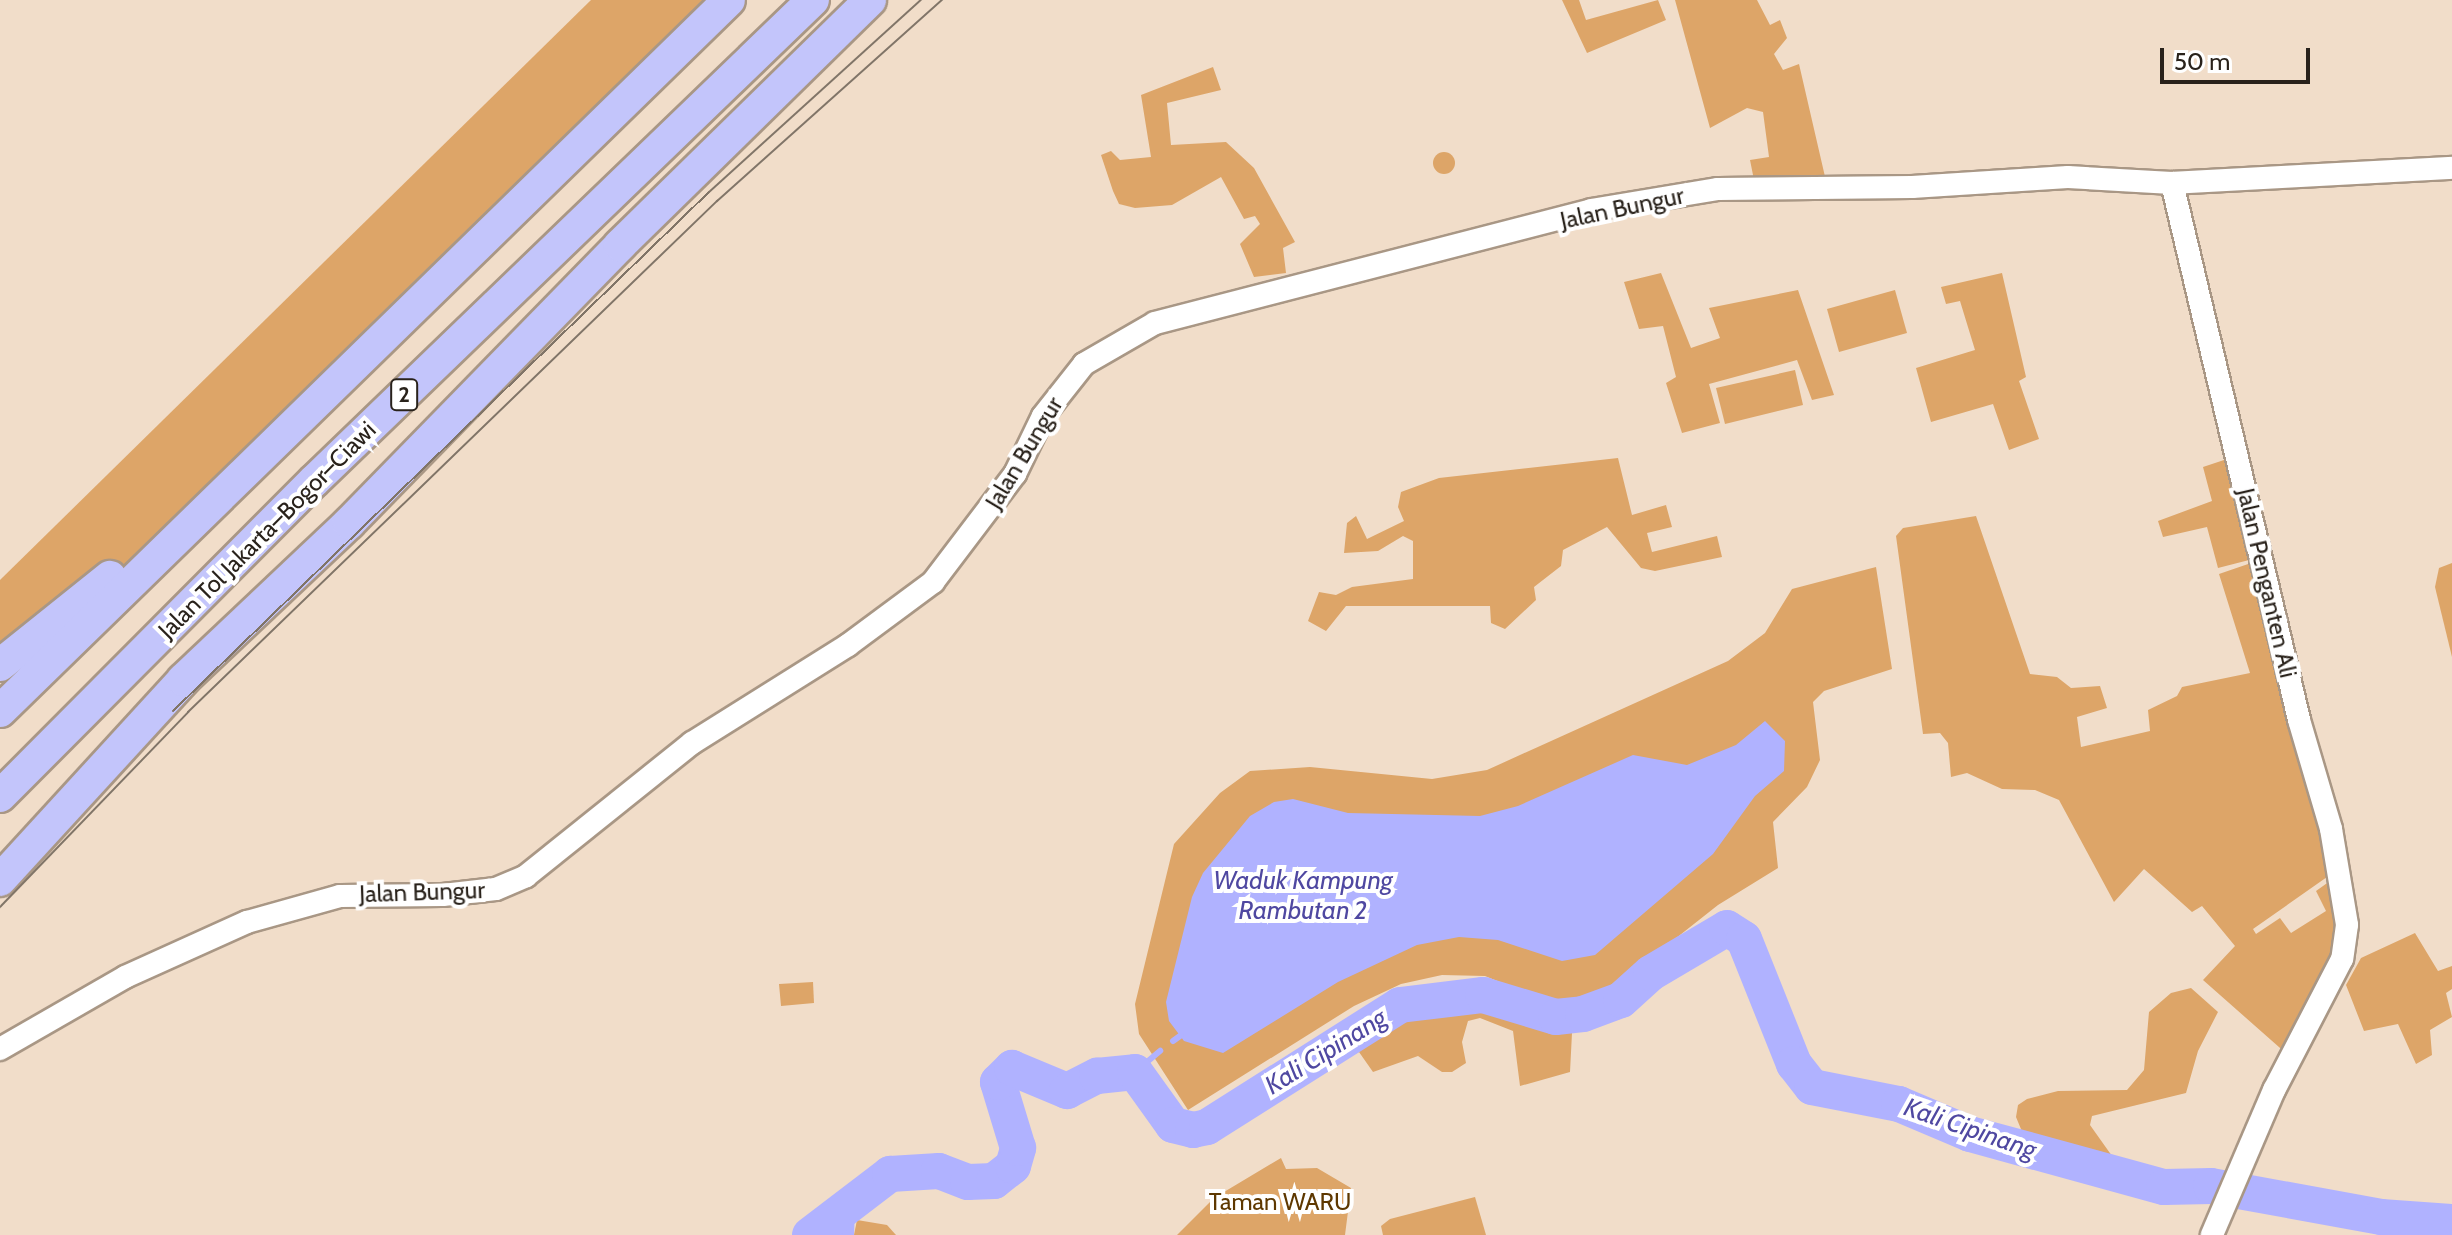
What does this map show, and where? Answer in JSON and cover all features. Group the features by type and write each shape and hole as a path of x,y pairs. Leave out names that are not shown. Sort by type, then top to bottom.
{"highway":[{"name":"2","path":"0,711 729,0"},
{"name":"Jalan Tol Jakarta–Bogor–Ciawi","path":"0,796 314,481 813,0"},
{"path":"0,880 183,680 349,523 620,245 870,0"},
{"path":"0,665 236,478"}],"street":[{"path":"2172,183 2452,168"},
{"name":"Jalan Bungur","path":"0,1049 125,977 247,922 340,896 443,895 496,889 526,876 692,743 848,645 933,582 1015,474 1043,416 1075,375 1119,340 1155,323 1591,210 1718,189 1912,187 2068,177 2172,183"},
{"name":"Jalan Penganten Ali","path":"2172,183 2299,720 2331,829 2347,925 2342,959 2274,1090 2212,1235"}],"green space":[{"path":"591,0 729,0 236,478 0,665 0,580"},
{"path":"1562,0 1579,0 1586,20 1658,0 1666,20 1587,53"},
{"path":"1675,0 1757,0 1770,25 1780,20 1787,38 1774,54 1783,70 1799,64 1826,181 1755,185 1750,160 1769,157 1763,112 1747,108 1710,128"},
{"path":"1213,67 1221,90 1167,103 1171,145 1226,142 1254,168 1295,242 1283,248 1286,273 1254,277 1240,244 1260,224 1255,216 1244,219 1221,177 1172,205 1135,208 1119,204 1113,191 1101,155 1111,151 1120,160 1151,157 1141,95"},
{"path":"1444,152 1455,163 1444,174 1433,163"},
{"path":"1661,273 1691,348 1720,338 1709,308 1798,290 1834,395 1812,400 1797,360 1709,384 1720,423 1682,433 1666,383 1676,377 1663,326 1639,329 1624,282"},
{"path":"2002,273 2026,377 2019,381 2039,439 2009,450 1993,404 1931,422 1916,368 1975,350 1960,301 1946,304 1941,287"},
{"path":"1895,290 1907,333 1839,352 1827,309"},
{"path":"1795,370 1803,405 1725,424 1716,388"},
{"path":"1618,458 1632,515 1666,505 1672,527 1647,533 1652,552 1717,536 1722,557 1655,571 1641,568 1607,527 1563,550 1561,566 1534,587 1536,600 1505,629 1491,623 1490,606 1346,606 1326,631 1308,621 1319,592 1336,595 1352,587 1413,579 1413,541 1403,536 1378,551 1344,553 1347,523 1356,516 1367,539 1404,521 1398,507 1401,492 1439,478"},
{"path":"2227,459 2253,559 2218,568 2207,527 2163,537 2158,521 2212,501 2203,467"},
{"path":"1976,516 2030,674 2057,677 2071,688 2100,686 2107,708 2077,717 2081,747 2150,731 2148,710 2177,696 2182,687 2250,673 2219,574 2254,562 2337,870 2253,929 2256,934 2280,918 2291,933 2326,911 2316,891 2337,876 2350,948 2288,1055 2203,980 2235,946 2202,906 2192,912 2144,869 2114,902 2059,800 2035,790 2002,789 1967,773 1951,777 1948,743 1940,733 1923,734 1896,536 1903,528"},
{"path":"2452,563 2452,657 2435,587 2439,568"},
{"path":"1876,567 1892,669 1824,691 1813,702 1820,760 1807,787 1773,822 1778,868 1718,905 1623,980 1576,1002 1544,1000 1485,976 1442,975 1401,984 1354,1006 1188,1110 1139,1034 1135,1004 1174,844 1220,793 1250,771 1310,767 1432,779 1487,770 1728,661 1765,633 1792,589"},
{"path":"2415,933 2438,971 2452,966 2452,989 2446,993 2452,1017 2430,1030 2432,1055 2416,1064 2398,1024 2364,1031 2346,985 2361,958"},
{"path":"813,982 814,1003 781,1006 779,984"},
{"path":"2191,988 2218,1012 2198,1051 2186,1093 2092,1116 2090,1125 2112,1156 2105,1162 2023,1134 2016,1117 2018,1105 2027,1099 2058,1091 2127,1090 2144,1070 2149,1012 2171,993"},
{"path":"1470,1001 1561,1024 1620,1010 1620,1019 1572,1033 1570,1072 1520,1086 1513,1031 1480,1018 1468,1021 1462,1042 1466,1063 1452,1072 1442,1072 1418,1056 1373,1072 1359,1052 1337,1062 1332,1050 1345,1037 1388,1016"},
{"name":"Taman WARU","path":"1281,1158 1286,1169 1317,1168 1351,1188 1345,1235 1177,1235 1214,1198"},
{"path":"1475,1197 1486,1235 1383,1235 1381,1226 1390,1219"},
{"path":"857,1220 887,1225 896,1235 854,1235"}],"water":[{"name":"Waduk Kampung Rambutan 2","path":"1765,721 1785,741 1784,771 1755,796 1713,854 1595,955 1562,961 1498,940 1459,937 1417,945 1338,982 1223,1053 1184,1041 1169,1021 1166,1002 1192,897 1203,873 1250,816 1274,802 1293,799 1348,813 1480,816 1518,806 1633,755 1687,765 1736,745"},
{"path":"856,1185 854,1235 792,1235"}],"waterway":[{"name":"Kali Cipinang","path":"810,1235 890,1174 939,1171 968,1182 994,1181 1013,1166 1018,1148 998,1082 1012,1068 1067,1091 1097,1076 1135,1072 1173,1125 1193,1130 1207,1127 1400,1005 1483,995 1556,1017 1583,1014 1621,1000 1651,973 1727,928 1744,939 1794,1064 1812,1087 1899,1104 1970,1134 2164,1187 2211,1186 2381,1217 2452,1222"},
{"path":"1173,1041 1180,1036"},
{"path":"1135,1072 1160,1051"}],"tram line":[{"path":"173,711 709,192 921,0"},
{"path":"0,907 188,712 717,201 942,0"}]}
